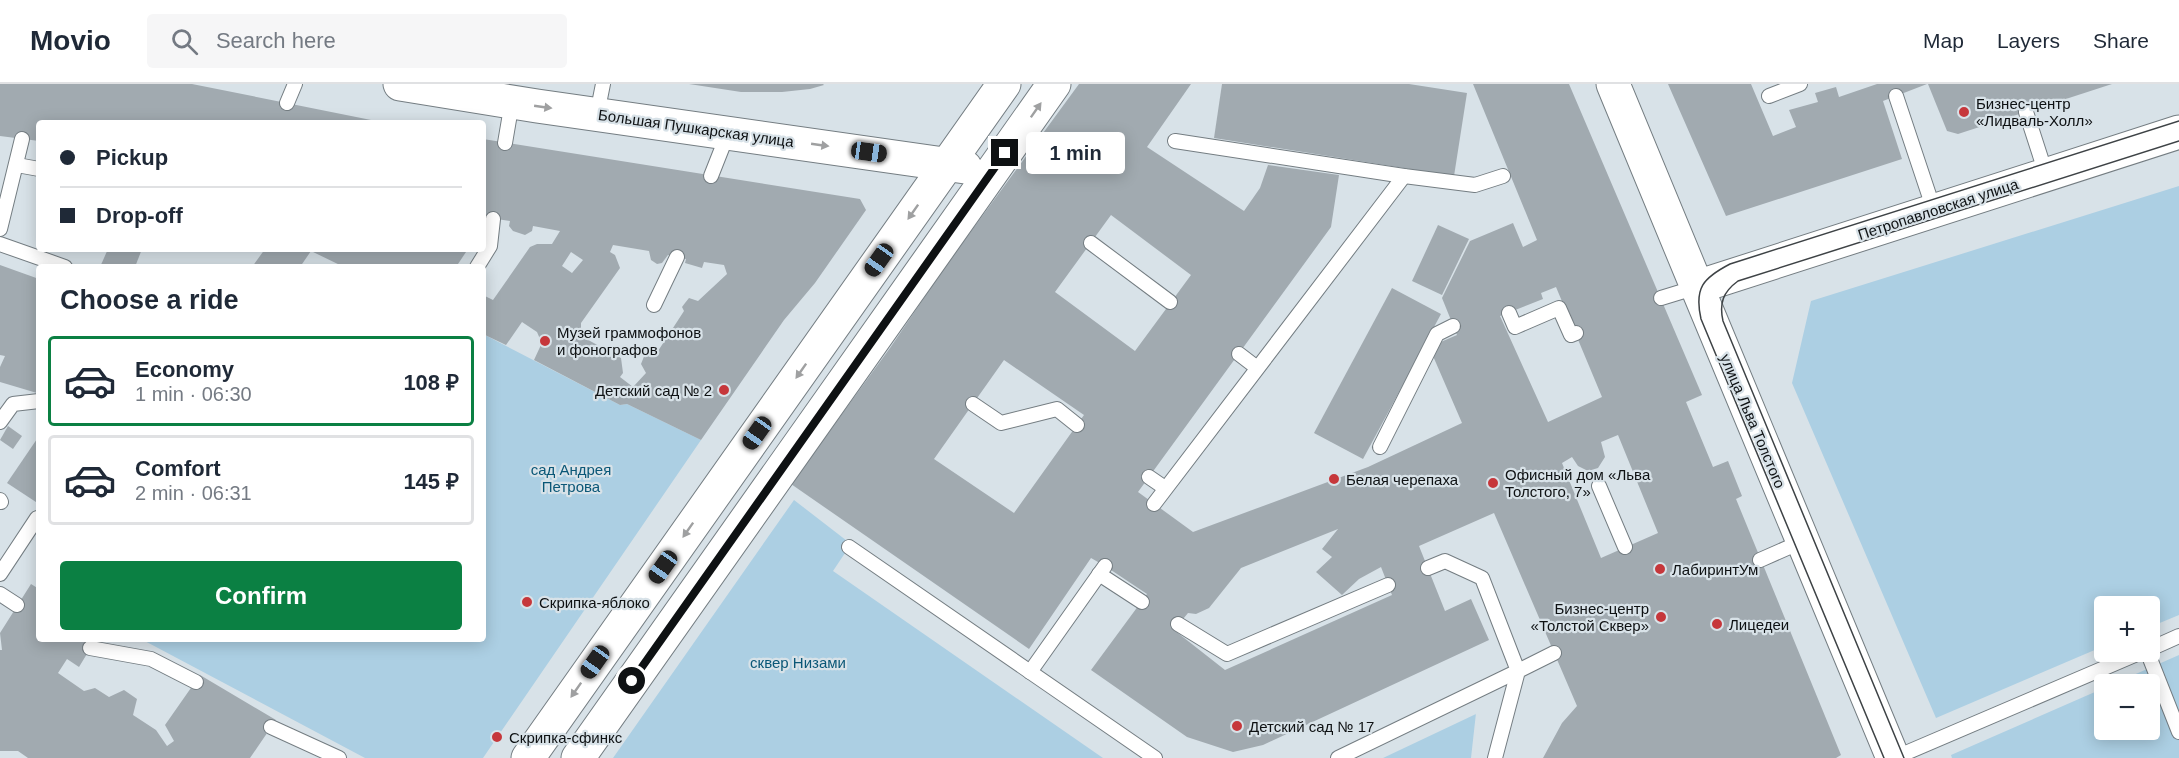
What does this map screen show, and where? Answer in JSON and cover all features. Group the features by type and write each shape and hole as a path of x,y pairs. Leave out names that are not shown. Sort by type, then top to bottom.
{"main road":[{"name":"Большая Пушкарская улица","path":"400,84 495,95 600,99 728,132 997,173"},
{"path":"528,758 1004,84"},
{"path":"578,758 883,342 1054,84"},
{"name":"улица Льва Толстого","path":"1613,84 1893,758"},
{"name":"Петропавловская улица","path":"1697,287 2179,132"}],"lane":[{"path":"287,103 295,84"},
{"path":"1769,96 1800,84"},
{"path":"495,95 505,143"},
{"path":"1896,96 1934,210"},
{"path":"2026,112 2046,174"},
{"path":"711,176 728,132"},
{"path":"0,229 22,139"},
{"path":"1175,141 1475,185 1503,176"},
{"path":"17,165 36,168"},
{"path":"1154,504 1256,367 1404,176"},
{"path":"479,264 490,246 493,219"},
{"path":"1091,243 1170,302"},
{"path":"0,244 57,264"},
{"path":"654,305 677,257"},
{"path":"1661,298 1697,287"},
{"path":"1509,313 1515,327 1559,308 1571,335 1576,333"},
{"path":"1380,447 1437,334 1453,326"},
{"path":"1239,354 1256,367"},
{"path":"0,422 13,404 36,401"},
{"path":"973,404 1001,423 1056,410 1077,425"},
{"path":"1149,477 1165,489"},
{"path":"1599,486 1625,547"},
{"path":"0,574 36,520"},
{"path":"1760,560 1803,541"},
{"path":"849,547 1155,758"},
{"path":"1428,567 1445,561 1482,578 1518,671 1495,758"},
{"path":"1030,672 1102,570 1142,602"},
{"path":"1178,624 1227,654 1388,585"},
{"path":"0,594 17,605"},
{"path":"2160,644 2179,636"},
{"path":"90,648 151,659 196,682"},
{"path":"1338,758 1554,653"},
{"path":"1893,758 2119,662"},
{"path":"2152,662 2179,732"},
{"path":"271,727 339,758"}],"green space":[{"path":"2179,186 2179,615 2160,623 2160,596 2094,596 2094,650 1936,718 1792,383 1811,301"},
{"name":"сад Андрея Петрова","path":"486,336 620,405 627,404 701,440 483,758 365,758 147,642 486,642"},
{"name":"сквер Низами","path":"794,500 851,544 833,571 1103,758 613,758"},
{"path":"2179,655 2179,758 1952,758 1951,755 2094,692 2094,740 2160,740 2160,674 2136,674"},
{"path":"1476,714 1471,758 1383,758"}],"building":[{"path":"0,84 192,84 371,120 36,120 36,141 0,136"},
{"path":"689,84 824,85 782,92 741,92"},
{"path":"1079,84 1191,84 1147,147 1244,211 1260,188 1268,165 1339,175 1331,227 1138,492 1193,532 1368,467 1462,423 1433,356 1436,344 1457,335 1442,298 1470,241 1513,223 1523,247 1537,240 1473,84 1569,84 1702,395 1686,402 1713,467 1728,461 1742,496 1736,499 1841,755 1836,758 1543,758 1562,723 1577,706 1494,513 1419,546 1445,611 1471,599 1489,640 1263,745 1233,752 1187,737 1091,670 1147,594 1105,566 1091,558 1029,649 791,484 890,348 947,264","holes":["1111,215 1191,275 1135,351 1055,292","1556,287 1602,397 1548,422 1500,316 1543,299 1541,293","1004,360 1084,415 1014,513 934,459","1618,435 1658,533 1601,558 1562,463 1572,457 1578,466 1588,471 1598,468 1605,457 1601,442","1338,529 1322,549 1332,557 1316,572 1342,595 1359,579 1381,567 1392,595 1225,670 1174,630 1188,613 1196,614 1209,608 1241,568"]},
{"path":"1222,84 1409,84 1467,93 1454,176 1214,138"},
{"path":"1668,84 1751,84 1773,136 1796,127 1789,110 1818,102 1815,93 1836,87 1839,97 1877,84 1927,84 1883,101 1902,159 1726,216"},
{"path":"1928,84 2112,84 1958,134 1947,131"},
{"path":"486,139 860,199 866,210 815,283 784,320 701,440 627,404 620,405 534,360 540,347 540,339 537,332 522,322 506,345 486,335 486,296 493,300 530,247 537,244 552,244 560,231 533,226 532,231 525,235 513,231 509,226 510,221 486,217","holes":["613,245 649,251 651,260 657,264 662,263 668,255 686,259 685,263 702,268 704,262 724,265 727,274 698,301 689,298 682,307 684,311 658,351 645,354 641,364 646,373 633,387 620,377 623,373 621,358 581,336 581,323 620,268 615,255 610,252","571,252 583,260 572,273 562,266"]},
{"path":"1438,225 1469,239 1442,295 1412,281"},
{"path":"107,252 141,252 136,264 101,264"},
{"path":"263,252 310,252 302,264 254,264"},
{"path":"313,252 466,252 458,264 338,264"},
{"path":"0,265 36,278 36,393 0,382 0,367 5,356 0,355"},
{"path":"1392,288 1441,314 1363,459 1314,433"},
{"path":"8,426 22,436 13,449 0,440"},
{"path":"36,440 36,502 7,483"},
{"path":"31,584 36,587 36,642 94,642 79,667 67,659 58,673 84,691 95,688 109,697 124,690 137,699 133,715 156,730 167,746 174,741 165,725 200,675 276,720 250,758 28,758 18,751 0,751 0,650 2,650 0,633"}],"tram line":[{"path":"1884,758 1701,319 1699,299 1703,285 1713,274 1730,264 2179,121"},
{"path":"1904,758 1723,321 1723,298 1738,281 2179,141"}],"place":[{"name":"Бизнес-центр «Лидваль-Холл»","path":"1964,112"},
{"name":"Музей граммофонов и фонографов","path":"545,341"},
{"name":"Детский сад № 2","path":"724,390"},
{"name":"Белая черепаха","path":"1334,479"},
{"name":"Офисный дом «Льва Толстого, 7»","path":"1493,483"},
{"name":"ЛабиринтУм","path":"1660,569"},
{"name":"Скрипка-яблоко","path":"527,602"},
{"name":"Бизнес-центр «Толстой Сквер»","path":"1661,617"},
{"name":"Лицедеи","path":"1717,624"},
{"name":"Детский сад № 17","path":"1237,726"},
{"name":"Скрипка-сфинкс","path":"497,737"}],"route":[{"path":"632,681 1005,153"}]}
